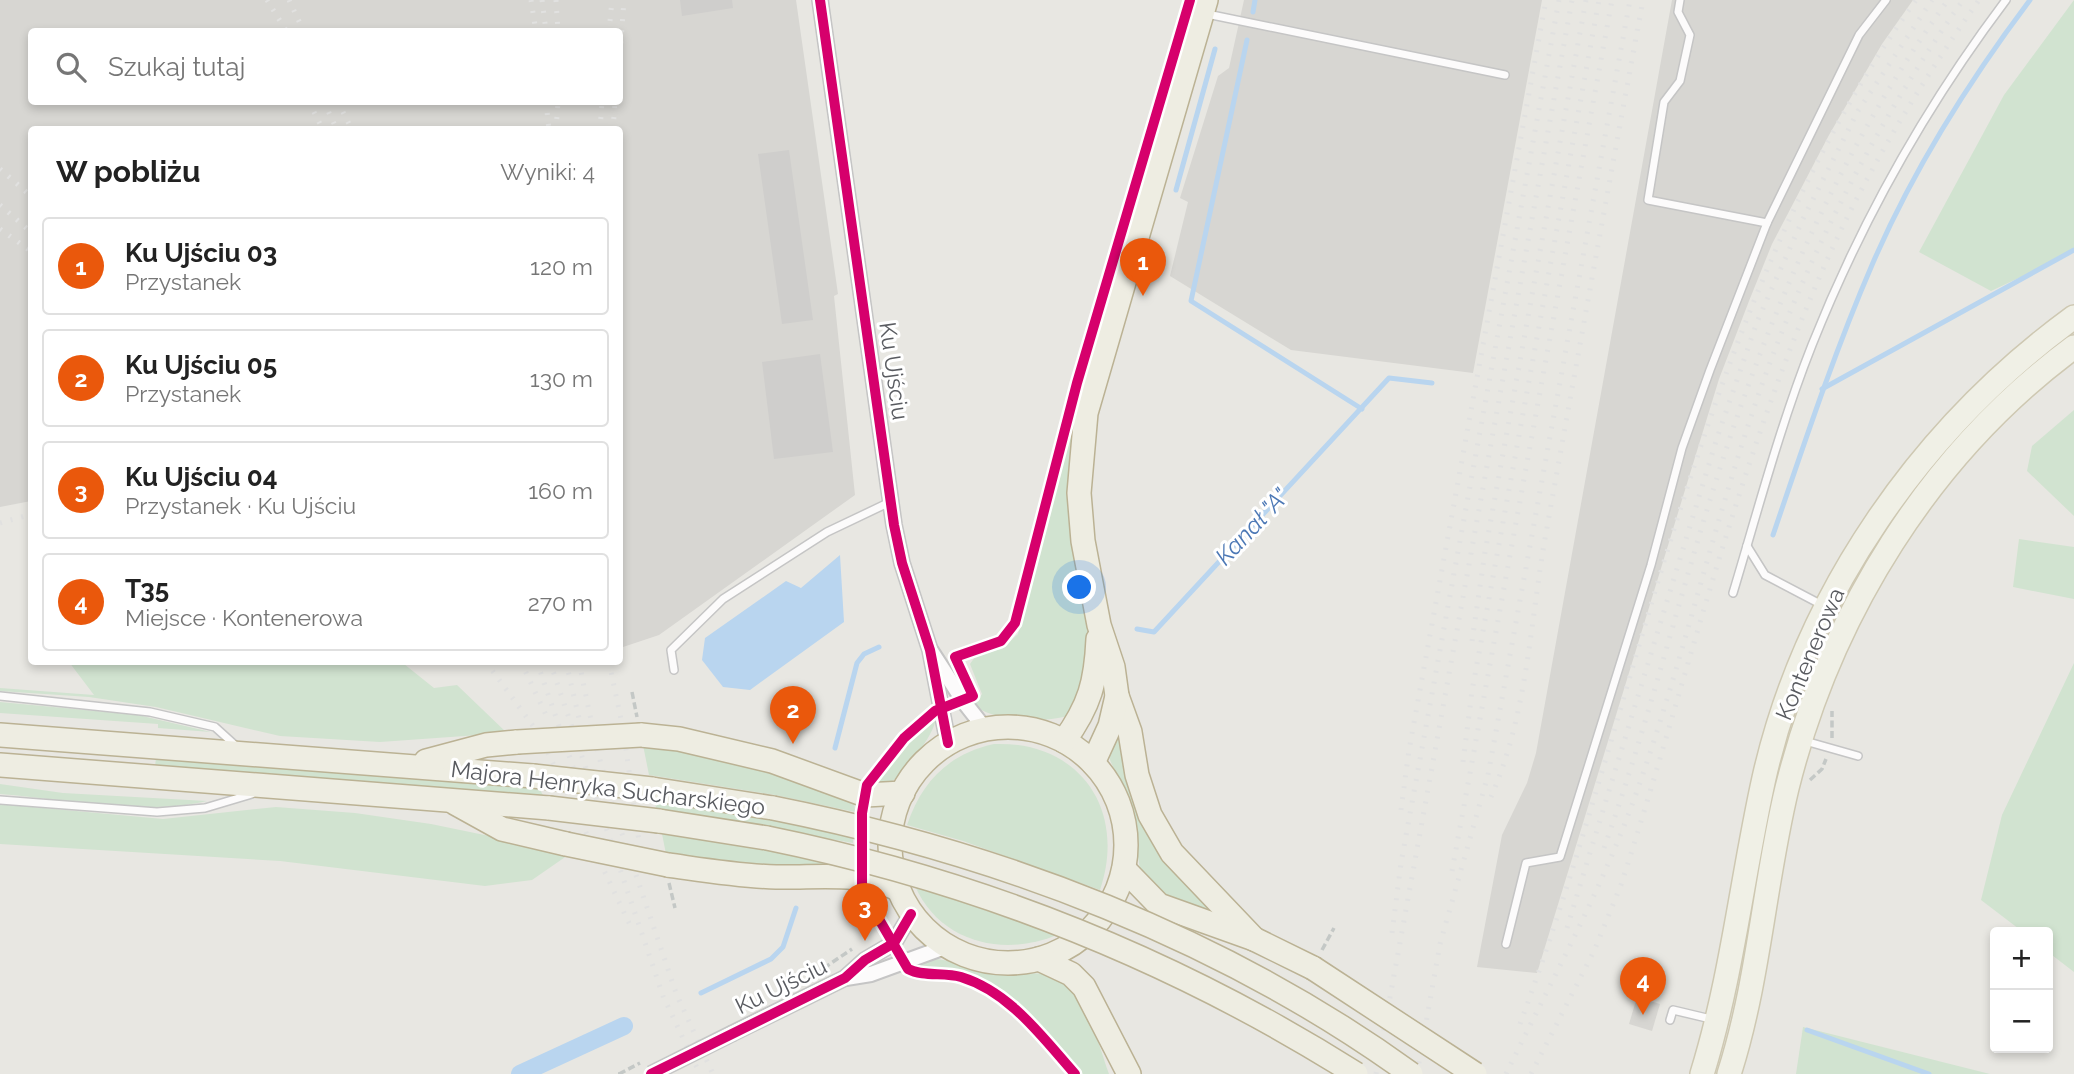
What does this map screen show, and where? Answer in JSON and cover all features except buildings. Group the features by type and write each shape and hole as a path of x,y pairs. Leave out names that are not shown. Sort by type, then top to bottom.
{"highway":[{"path":"1204,6 1086,413 1079,493 1083,541 1099,625 1113,667 1117,696 1130,732 1137,775 1156,825 1172,853 1254,939"},
{"path":"1064,741 1089,702 1096,671 1099,625"},
{"path":"1093,763 1110,726 1117,696"},
{"path":"1023,728 1064,741 1093,763 1116,801 1123,825 1124,869 1106,911 1095,925 1070,946 1039,959 1022,962 987,961 945,947 911,914 898,889 890,846 892,827 903,793 919,768 948,743 986,730 1023,728"},
{"path":"409,766 486,745 640,729 772,761 865,795 903,793"},
{"name":"Majora Henryka Sucharskiego","path":"0,735 533,776 652,789 839,821 954,852 1101,905 1228,964 1310,1009 1411,1074"},
{"name":"Majora Henryka Sucharskiego","path":"0,765 549,808 659,821 767,838 939,880 1092,935 1245,1008 1356,1074"},
{"path":"450,800 502,829 668,872 861,878 881,881 898,889"},
{"path":"1124,869 1158,905 1316,961 1475,1074"},
{"path":"1039,959 1070,974 1084,987 1129,1074"}],"main road":[{"name":"Kontenerowa","path":"1702,1074 1719,1021 1762,789 1777,733 1802,661 1827,607 1871,530 1931,449 2007,371 2074,317"},
{"name":"Kontenerowa","path":"1729,1074 1752,987 1777,835 1800,740 1823,674 1850,617 1910,516 1978,433 2032,381 2074,347"}],"street":[{"name":"Ku Ujściu","path":"820,0 890,502 902,563 930,650 948,743"},
{"name":"Ku Ujściu","path":"930,650 986,730"},
{"name":"Ku Ujściu","path":"651,1074 845,978 865,960 894,943 911,914"},
{"name":"Ku Ujściu","path":"845,978 871,974 945,947"}],"lane":[{"path":"1680,0 1678,12 1689,35 1680,81 1664,102 1648,200 1767,223"},
{"path":"1506,944 1526,863 1560,858 1651,565 1682,448 1767,223 1859,35 1886,0"},
{"path":"1733,593 1777,444 1812,345 1876,204 1945,86 2006,0"},
{"path":"1204,6 1505,75"},
{"path":"674,670 671,650 723,599 827,532 890,502"},
{"path":"1747,546 1765,575 1827,607"},
{"path":"0,696 91,703 215,727 244,753"},
{"path":"1777,733 1858,756"},
{"path":"0,800 157,812 205,807 274,787"},
{"path":"1670,1020 1673,1010 1719,1021"}],"path":[{"path":"632,692 640,729"},
{"path":"1806,788 1822,769 1829,748 1835,724 1832,704"},
{"path":"668,872 675,908"},
{"path":"1316,961 1334,928"}],"shaded area":[{"path":"0,0 796,0 838,294 834,296 855,495 659,635 623,647 623,126 28,126 28,502 0,507"},
{"path":"1244,0 1542,0 1473,373 1291,350 1170,276 1188,202 1180,198 1218,76 1229,68"},
{"path":"1672,0 1913,0 1882,44 1829,135 1772,244 1749,301 1719,379 1537,973 1477,967 1502,835 1527,783 1536,753"},
{"path":"1637,997 1660,1004 1652,1031 1629,1024"}],"green space":[{"path":"2074,0 2074,252 1991,291 1919,252 2004,95"},
{"path":"2074,410 2074,516 2027,471 2032,446"},
{"path":"1075,416 1069,466 1069,515 1091,651 1072,714 1036,720 993,715 974,705 982,694 970,664 977,654 1002,649 1018,634"},
{"path":"2019,539 2074,547 2074,599 2013,587"},
{"path":"2074,663 2074,972 2053,956 2053,927 2016,927 1981,900 2002,815"},
{"path":"71,665 405,665 434,688 457,685 507,733 380,742 280,736 156,707 89,697 0,691 0,688 94,695"},
{"path":"0,702 138,715 211,732 158,728 158,724 0,713"},
{"path":"936,717 931,733 910,763 895,779 873,788 902,747"},
{"path":"1117,729 1133,797 1222,916 1164,897 1140,870 1131,807 1110,760 1109,753"},
{"path":"994,744 1024,746 1051,754 1072,768 1089,786 1101,808 1107,833 1107,861 1100,890 963,841 907,825 921,795 939,772 964,755"},
{"path":"643,745 750,763 854,800 855,812 775,795 649,775"},
{"path":"156,757 539,788 544,797 155,767"},
{"path":"0,784 63,793 207,801 158,807 104,805 0,794"},
{"path":"655,802 771,819 853,837 853,843 656,808"},
{"path":"0,804 163,819 276,807 355,813 431,824 571,853 532,880 485,886 280,861 0,844"},
{"path":"662,834 765,850 847,868 749,866 666,854"},
{"path":"915,886 1057,935 1016,945 976,940 940,921"},
{"path":"931,959 994,974 1037,973 1058,979 1079,999 1094,1029 1109,1074 1082,1074 1030,1016 985,981 961,971 914,964"},
{"path":"1803,1027 1990,1074 1796,1074"}],"water":[{"path":"840,555 844,622 750,690 723,687 702,660 705,638 786,581 801,588"}],"waterway":[{"path":"1253,12 1255,0"},
{"path":"1773,535 1832,365 1888,230 1943,128 1985,62 2030,0"},
{"path":"1247,40 1191,301 1362,409"},
{"path":"1176,190 1215,49"},
{"path":"1822,389 2074,250"},
{"name":"Kanał \"A\"","path":"1137,629 1154,632 1389,378 1432,383"},
{"name":"Kanał \"A\"","path":"835,748 857,663 864,654 879,647"},
{"name":"Kanał \"A\"","path":"701,993 771,959 783,947 796,908"},
{"name":"Kanał \"A\"","path":"520,1074 624,1026"},
{"path":"1807,1030 1929,1074"}],"railway":[{"path":"267,0 284,28"},
{"path":"289,0 302,28"},
{"path":"531,0 535,28"},
{"path":"542,0 546,28"},
{"path":"556,0 558,28"},
{"path":"609,28 612,0"},
{"path":"622,28 624,0"},
{"path":"1401,810 1409,750 1546,0"},
{"path":"1392,933 1401,863 1559,0"},
{"path":"1376,1074 1572,0"},
{"path":"1472,641 1485,552 1586,0"},
{"path":"1463,762 1472,691 1599,0"},
{"path":"1452,871 1612,0"},
{"path":"1417,1074 1440,944 1488,775 1630,0"},
{"path":"1491,797 1513,733 1520,700 1546,533 1643,0"},
{"path":"1520,1024 1564,895 1684,497 1729,366 1781,238 1842,116 1916,0"},
{"path":"1567,928 1717,438 1757,322 1802,221 1858,111 1932,0"},
{"path":"1604,848 1727,446 1766,338 1834,187 1887,92 1948,0"},
{"path":"1506,1074 1609,863 1637,791 1669,693 1742,445 1777,344 1799,292 1873,142 1963,0"},
{"path":"1531,1074 1594,951 1621,885 1734,510 1785,363 1814,290 1849,214 1889,140 1932,69 1979,0"},
{"path":"310,105 321,126"},
{"path":"325,105 335,126"},
{"path":"340,105 350,126"},
{"path":"546,105 549,126"},
{"path":"556,126 558,105"},
{"path":"600,126 602,105"},
{"path":"613,126 615,105"},
{"path":"0,169 28,194"},
{"path":"0,205 28,230"},
{"path":"0,229 28,249"},
{"path":"0,523 28,515"},
{"path":"488,665 539,734 630,925"},
{"path":"522,665 547,717"},
{"path":"538,665 594,828"},
{"path":"551,665 663,996 700,1074"},
{"path":"567,665 580,723"},
{"path":"580,665 599,759"},
{"path":"610,665 623,729 643,869"},
{"path":"597,749 611,801 676,993 713,1074"},
{"path":"666,1068 668,1074"}],"cycle path":[{"path":"820,0 894,525 902,563 930,650 948,743"},
{"path":"1075,1074 1024,1017 995,993 961,977 920,973 908,969 862,890 862,813 867,785 904,738 935,711 973,696 955,657 1001,641 1015,623 1077,383 1190,0"},
{"path":"651,1074 845,978 865,960 894,943 911,914"}],"place":[{"name":"Ku Ujściu 03","path":"1143,296"},
{"name":"Ku Ujściu 05","path":"793,744"},
{"name":"Ku Ujściu 04","path":"865,941"},
{"name":"T35","path":"1643,1015"}]}
